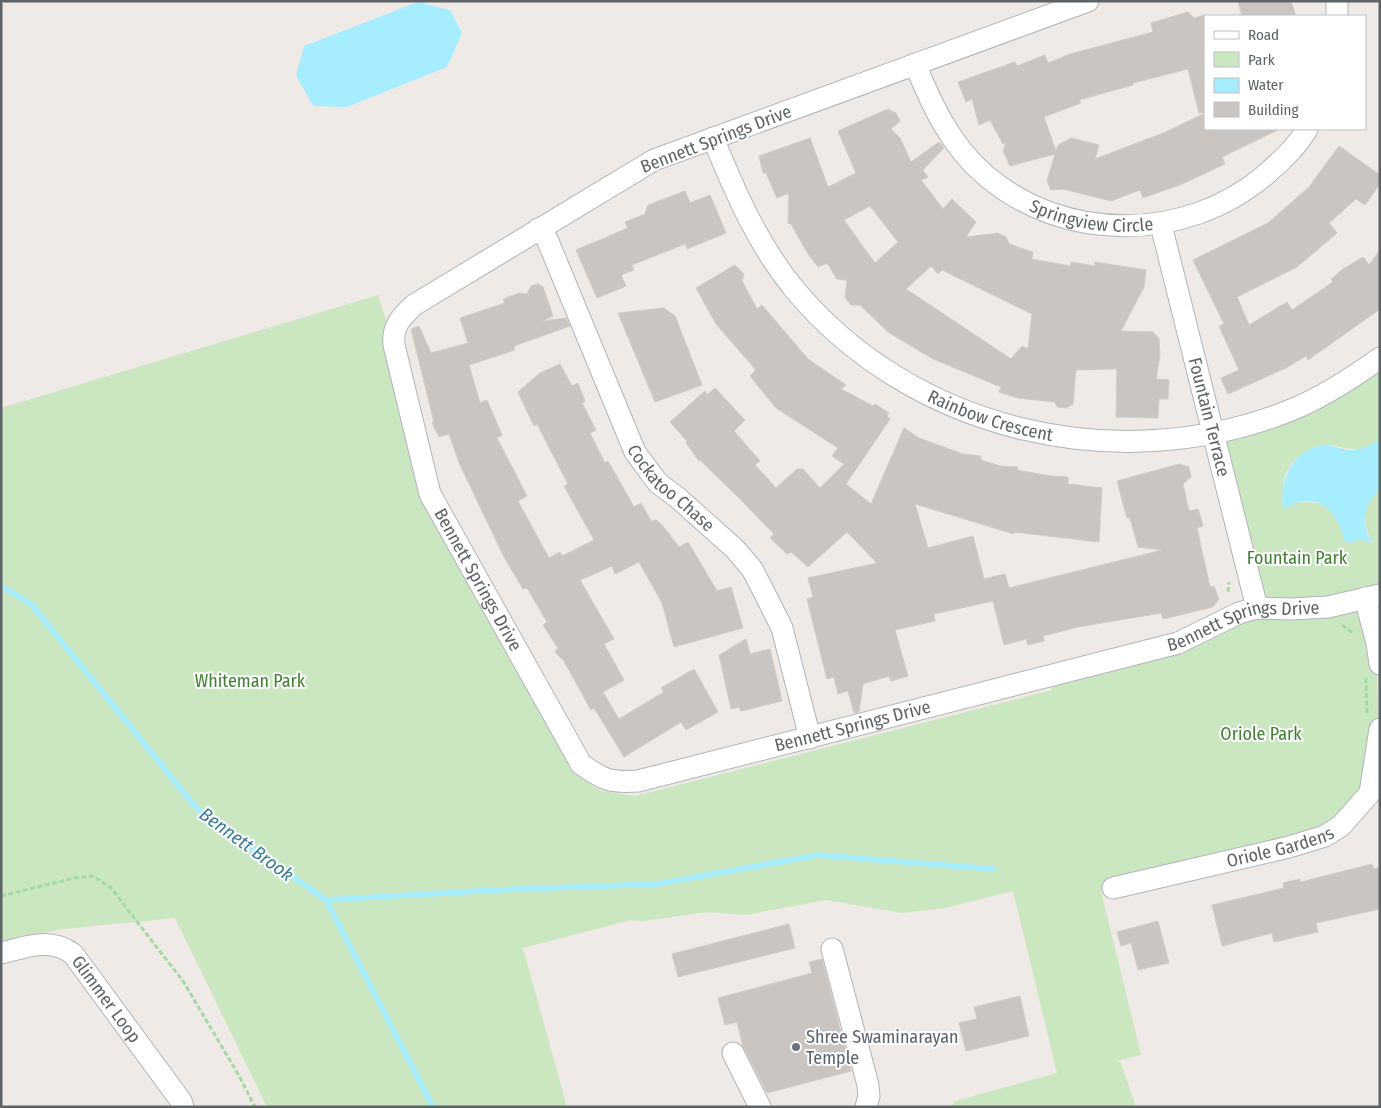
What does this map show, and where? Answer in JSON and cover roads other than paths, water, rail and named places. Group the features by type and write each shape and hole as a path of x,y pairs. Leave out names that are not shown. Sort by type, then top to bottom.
{"street":[{"name":"Bennett Springs Drive","path":"1088,1 647,163 414,306 400,319 393,333 394,345 430,494 581,764 600,778 616,782 638,781 1178,643 1239,613 1257,608 1292,610 1328,607 1372,596"},
{"path":"1337,1 1337,15"},
{"name":"Springview Circle","path":"915,64 945,129 964,154 1004,190 1048,213 1077,220 1107,225 1161,225 1226,203 1283,160 1306,130"},
{"name":"Rainbow Crescent","path":"713,138 740,204 776,265 796,291 846,339 876,364 914,388 948,404 1004,424 1082,441 1150,440 1213,432 1291,410 1351,378 1380,358"},
{"name":"Fountain Terrace","path":"1161,225 1257,608"},
{"name":"Cockatoo Chase","path":"538,229 547,239 635,452 658,483 735,548 752,570 764,592 782,628 810,738"},
{"path":"1372,596 1377,643 1373,667"},
{"name":"Oriole Gardens","path":"1112,888 1289,848 1325,836 1341,826 1375,795 1373,724"},
{"name":"Glimmer Loop","path":"1,953 40,943 58,945 73,954 181,1101 182,1107"},
{"path":"832,949 868,1085 869,1096 866,1107"},
{"path":"733,1053 760,1107"}],"water":[{"path":"418,2 450,10 462,33 447,67 347,107 313,106 296,75 304,46"},
{"path":"1380,439 1380,487 1368,504 1364,520 1368,536 1373,543 1361,539 1350,543 1344,540 1340,526 1332,513 1320,504 1306,501 1283,509 1283,487 1286,477 1290,467 1304,452 1325,445 1356,450 1369,446"}],"waterway":[{"name":"Bennett Brook","path":"1,586 31,604 198,810 326,900 433,1107"},
{"path":"326,900 495,890 657,884 818,855 993,869"}],"place":[{"name":"Shree Swaminarayan Temple","path":"796,1047"}],"park label":[{"name":"Fountain Park","path":"1297,558"},
{"name":"Whiteman Park","path":"250,681"},
{"name":"Oriole Park","path":"1261,734"}]}
